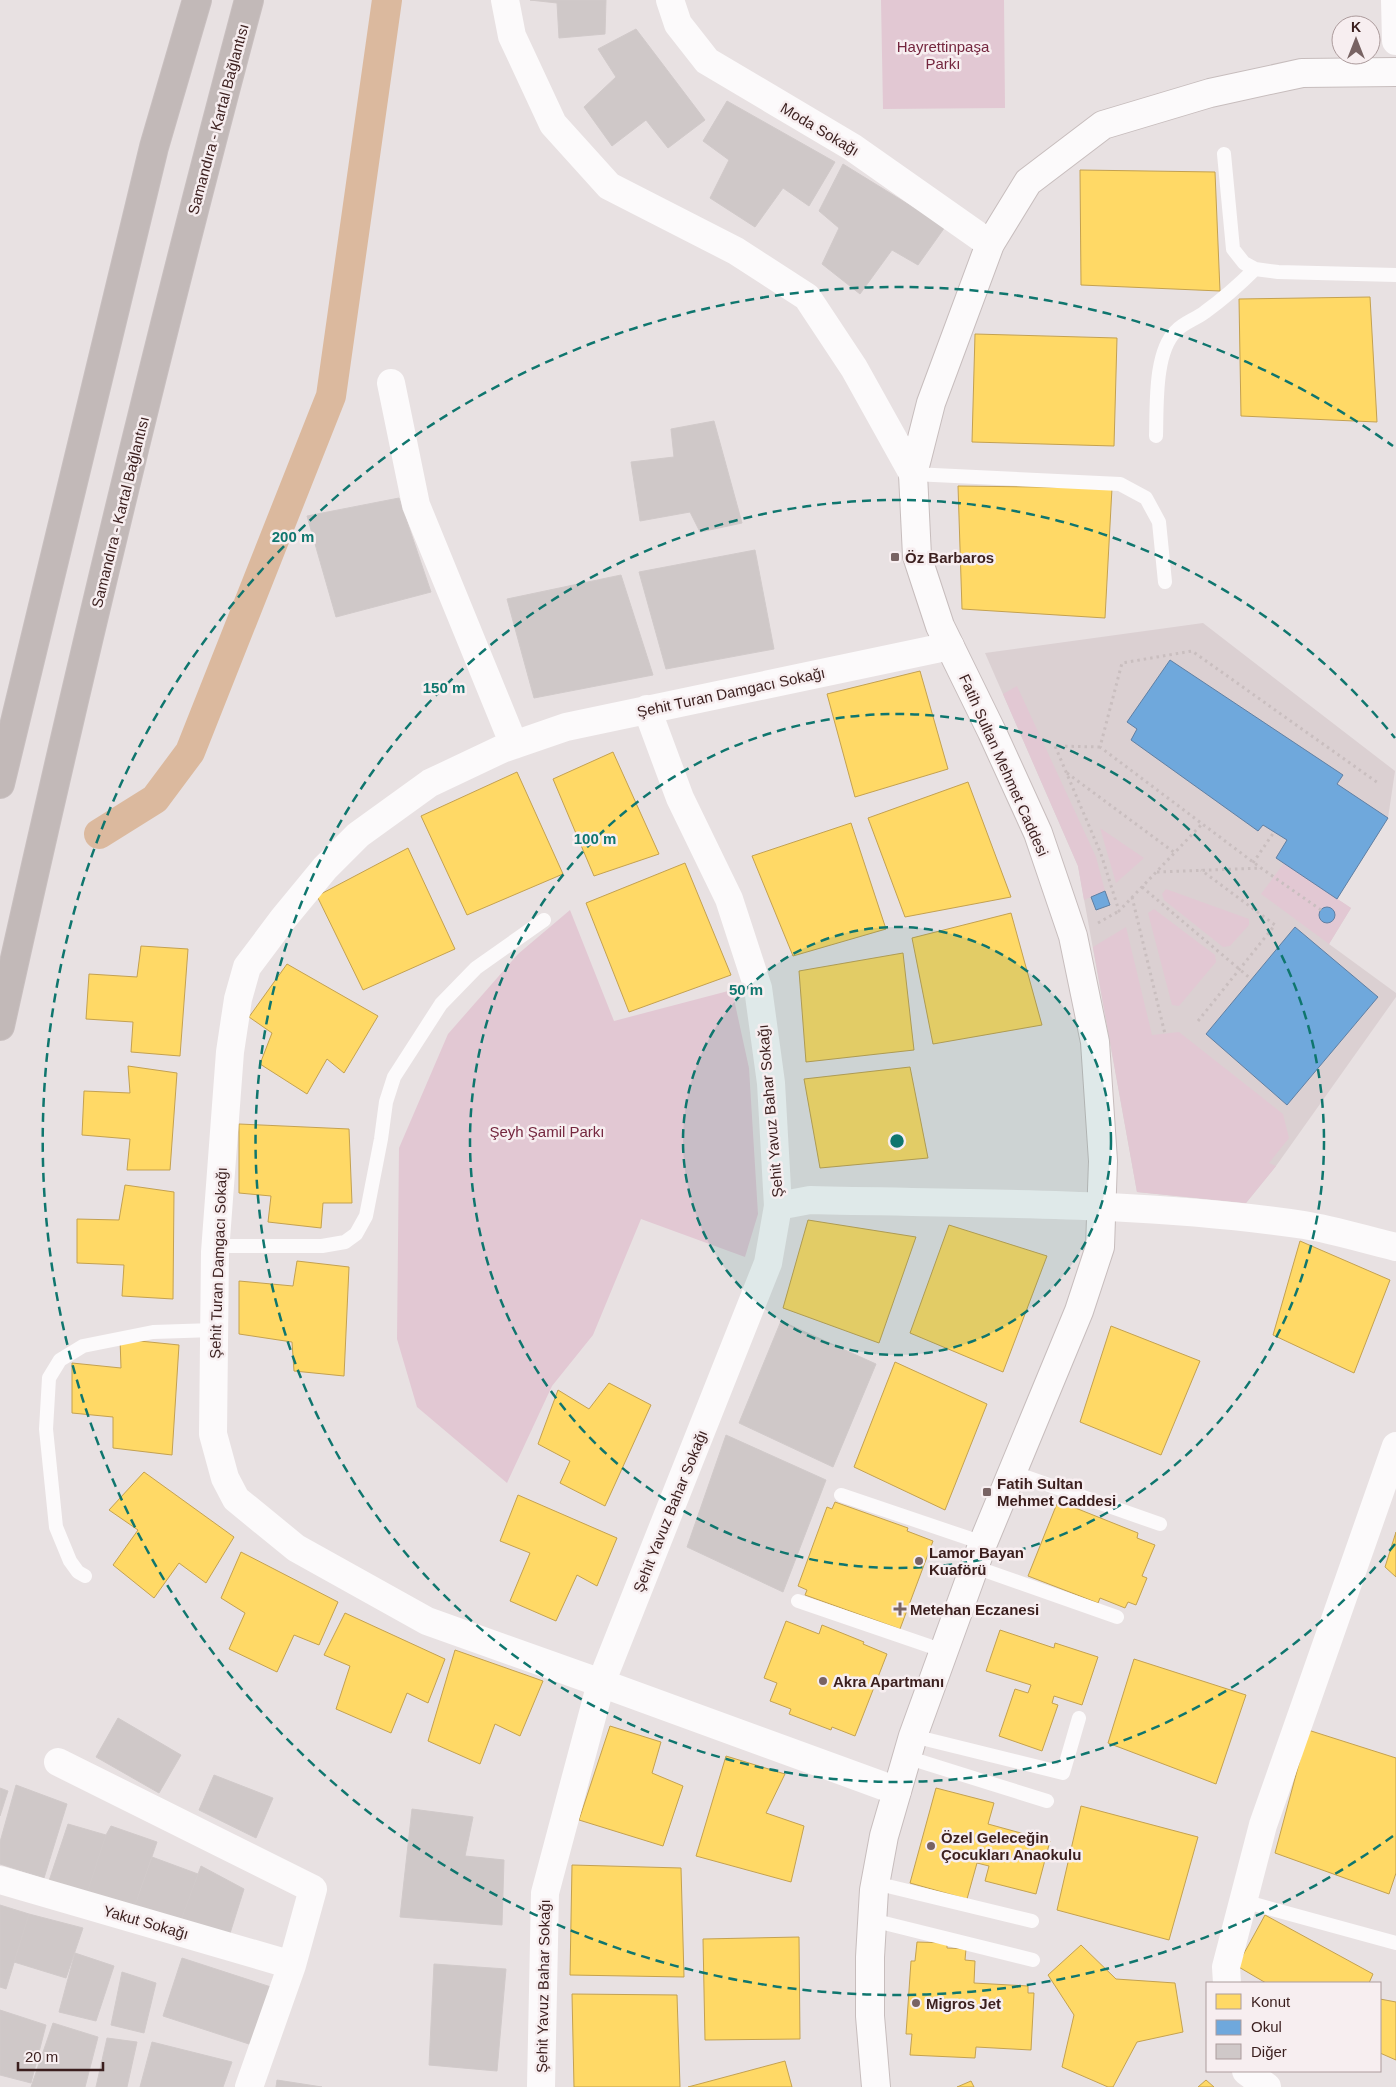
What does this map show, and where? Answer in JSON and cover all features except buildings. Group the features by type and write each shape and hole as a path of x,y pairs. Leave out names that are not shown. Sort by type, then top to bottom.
{"highway":[{"path":"0,784 154,147 197,0"},
{"name":"Samandıra - Kartal Bağlantısı","path":"0,1026 62,750 205,166 249,0"}],"street":[{"path":"505,0 512,36 553,124 609,186 736,251 807,297 854,368 913,474"},
{"name":"Moda Sokağı","path":"670,0 678,24 707,61 852,147 990,244"},
{"path":"1395,0 1396,41"},
{"name":"Fatih Sultan Mehmet Caddesi","path":"876,2087 870,2016 872,1920 875,1883 884,1836 910,1747 979,1555 1080,1311 1100,1247 1103,1161 1095,1042 1073,936 1038,833 992,732 940,626 917,556 913,474 931,403 990,244 1028,182 1103,125 1210,93 1302,73 1396,72"},
{"path":"391,383 416,505 514,745"},
{"name":"Şehit Turan Damgacı Sokağı","path":"602,1683 427,1621 296,1548 236,1499 225,1478 213,1434 216,1246 230,1052 238,999 247,967 325,868 358,834 430,783 514,745 566,727 950,646"},
{"name":"Şehit Yavuz Bahar Sokağı","path":"541,2087 545,1894 602,1683 768,1263 778,1206 770,1083 758,988 729,898 680,798 647,709"},
{"path":"778,1206 810,1200 1101,1207 1306,1225 1396,1247"},
{"path":"1227,1982 1226,1967 1262,1825 1396,1446"},
{"path":"602,1683 897,1790"},
{"path":"58,1762 313,1889 292,1965 249,2087"},
{"name":"Yakut Sokağı","path":"0,1880 292,1965"},
{"path":"1247,2072 1267,2087"}],"lane":[{"path":"1224,154 1233,249 1244,263 1255,269 1278,272 1396,275"},
{"path":"1156,436 1159,366 1171,338 1176,331 1205,313 1230,294 1255,269"},
{"path":"913,474 1120,484 1146,498 1159,522 1165,582"},
{"path":"216,1246 296,1248 322,1246 345,1242 356,1234 366,1216 386,1102 394,1077 441,1004 476,968 544,920"},
{"path":"85,1576 78,1572 70,1561 56,1527 46,1429 49,1378 60,1360 82,1346 153,1332 214,1330"},
{"path":"1012,1472 1160,1524"},
{"path":"841,1495 1117,1616"},
{"path":"798,1601 944,1651"},
{"path":"910,1747 1063,1773 1080,1718"},
{"path":"910,1747 1047,1800"},
{"path":"875,1883 1032,1921"},
{"path":"1243,1901 1396,1943"},
{"path":"872,1920 1033,1960"}],"path":[{"path":"1100,747 1122,663 1192,650 1378,783"},
{"path":"1202,824 1119,911 1101,854 1055,746 1100,747 1261,868 1321,910"},
{"path":"1066,772 1175,853"},
{"path":"1253,862 1274,832"},
{"path":"1157,872 1261,868"},
{"path":"1198,1021 1275,925 1201,870"},
{"path":"1142,887 1251,979"},
{"path":"1132,897 1165,1034"}],"shaded area":[{"path":"1203,623 1395,771 1388,818 1337,899 1351,908 1329,944 1396,993 1396,997 1276,1166 1246,1203 1137,1192 1078,866 985,653"}],"green space":[{"name":"Hayrettinpaşa Parkı","path":"881,0 1004,0 1005,108 883,109"},
{"path":"1017,686 1096,857 1105,891 1084,900 1078,866 1003,694"},
{"path":"1100,828 1144,858 1116,883"},
{"path":"1284,863 1351,908 1329,944 1261,894"},
{"path":"1166,889 1249,919 1249,925 1230,946 1223,947 1164,900 1162,894"},
{"path":"1154,909 1215,955 1216,962 1179,1006 1172,1005 1148,913"},
{"name":"Şeyh Şamil Parkı","path":"570,910 614,1021 732,990 749,1068 758,1214 745,1257 641,1219 593,1335 552,1386 507,1483 417,1407 397,1339 399,1148 448,1034 518,954"},
{"path":"1126,927 1152,1035 1179,1032 1283,1114 1289,1138 1269,1163 1276,1166 1246,1203 1137,1192 1093,947"}],"waterway":[{"path":"99,834 155,799 190,752 331,396 387,0"}],"place":[{"name":"Öz Barbaros","path":"895,557"},
{"name":"Fatih Sultan Mehmet Caddesi","path":"987,1492"},
{"name":"Lamor Bayan Kuaförü","path":"919,1561"},
{"name":"Metehan Eczanesi","path":"900,1609"},
{"name":"Akra Apartmanı","path":"823,1681"},
{"name":"Özel Geleceğin Çocukları Anaokulu","path":"931,1846"},
{"name":"Migros Jet","path":"916,2003"}]}
